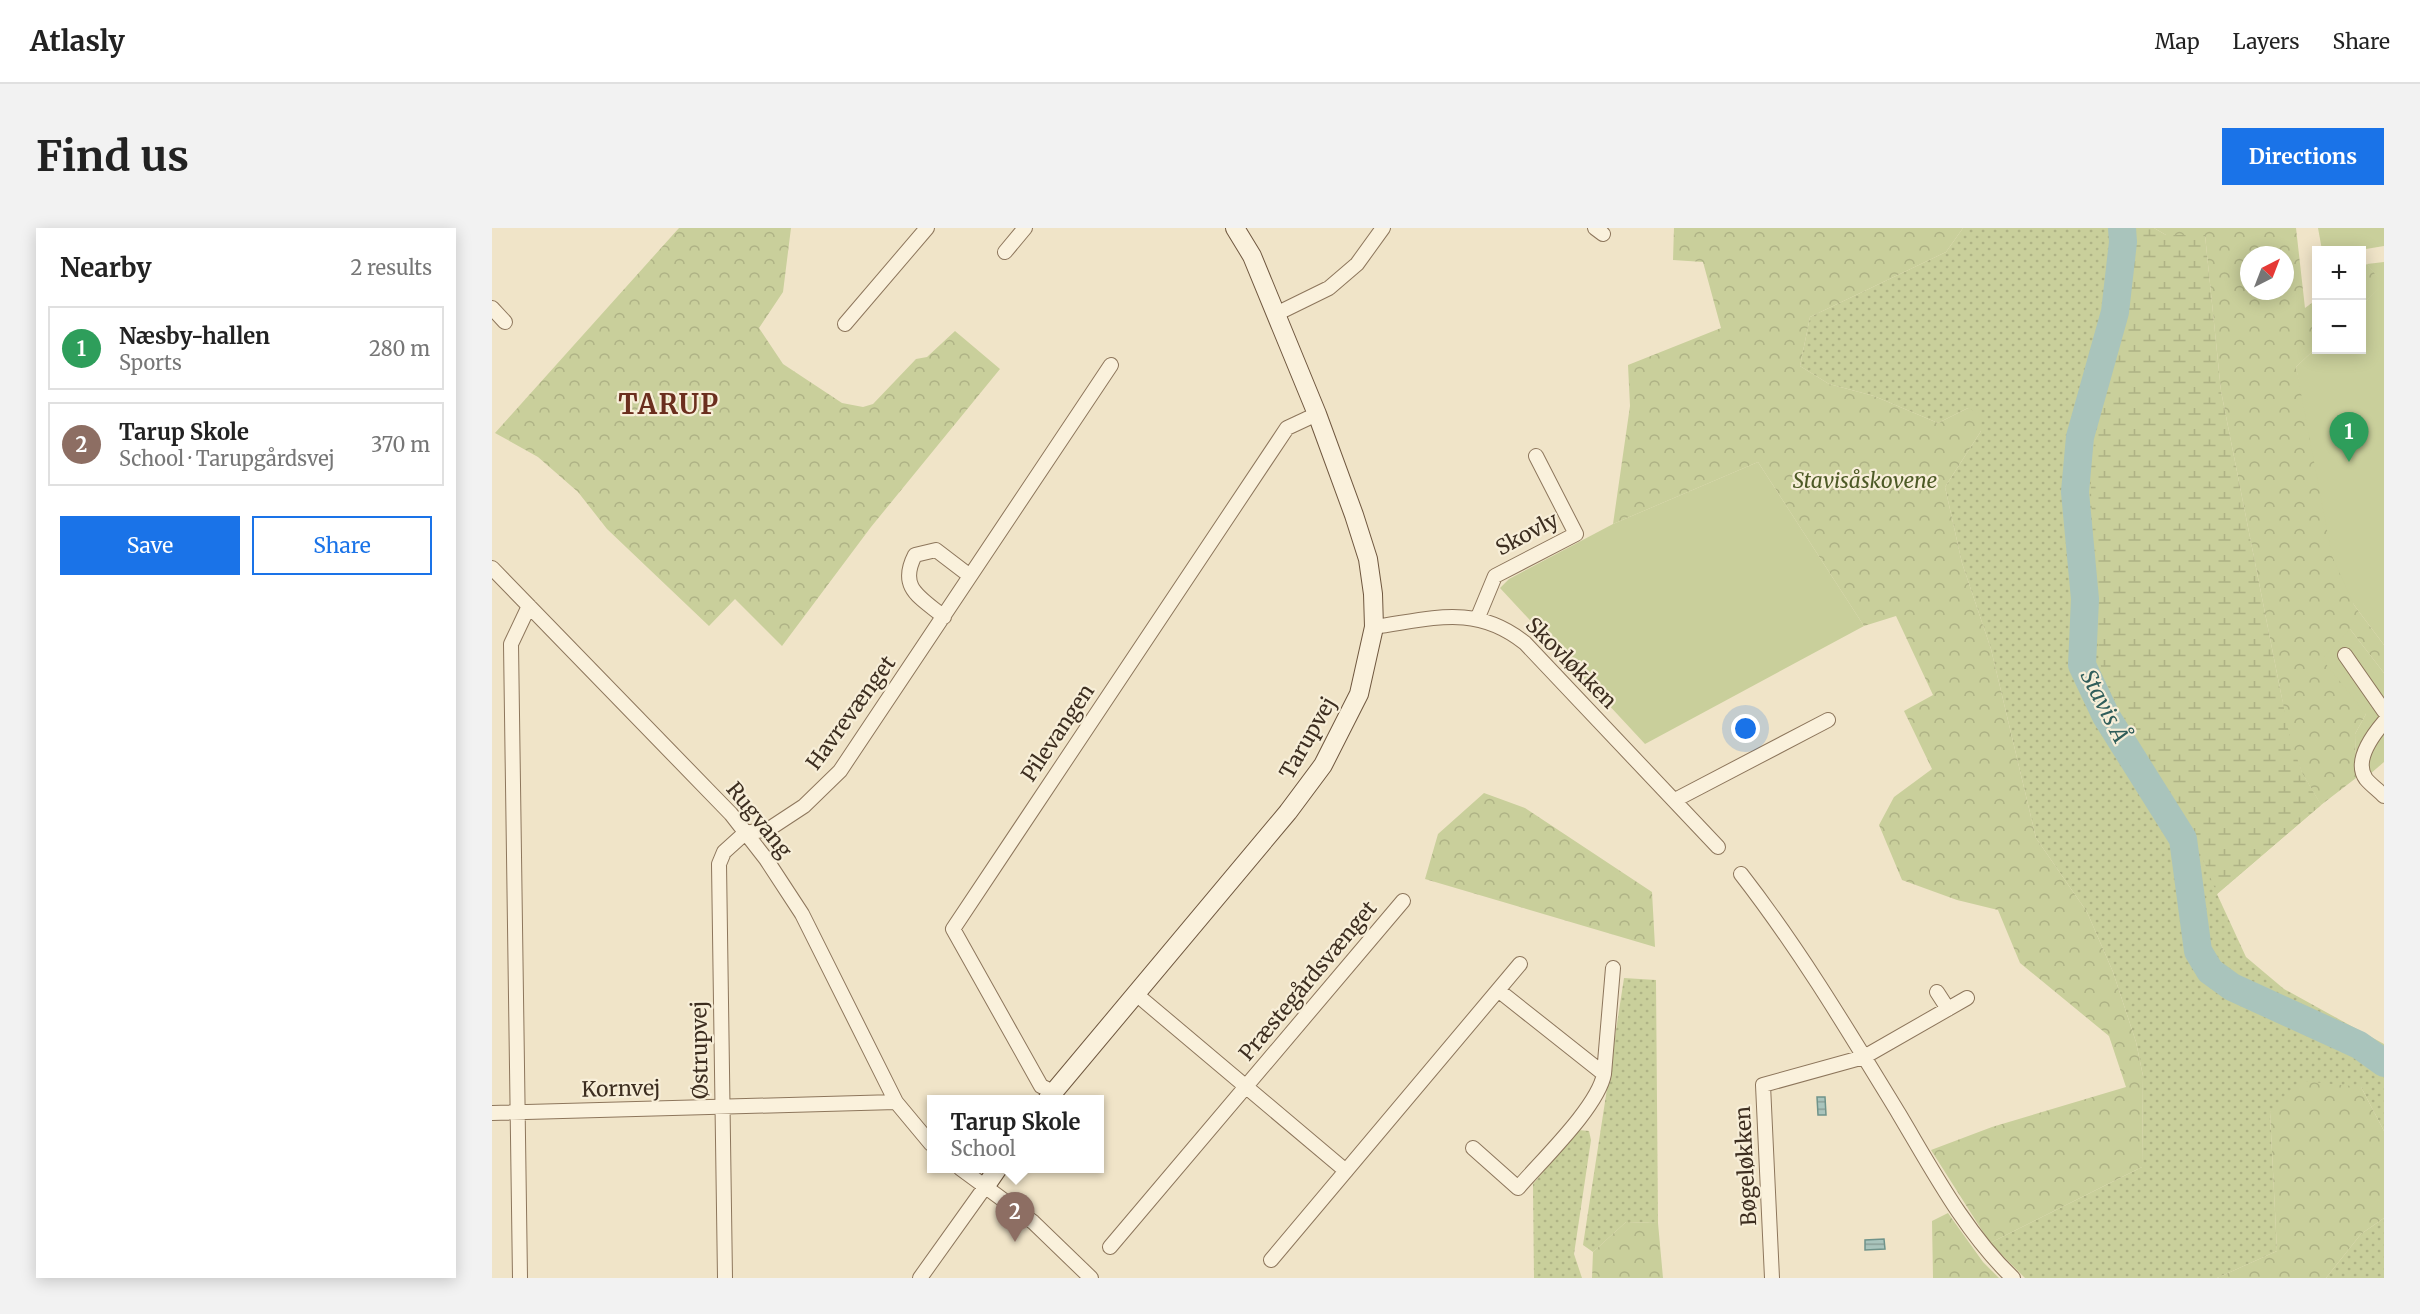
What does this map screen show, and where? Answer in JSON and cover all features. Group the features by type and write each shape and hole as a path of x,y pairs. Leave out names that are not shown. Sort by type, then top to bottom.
{"street":[{"path":"845,324 927,228"},
{"path":"1005,252 1025,228"},
{"name":"Tarupvej","path":"1051,1095 1288,813 1323,765 1359,694 1374,627 1368,559 1317,414 1252,256 1235,228"},
{"path":"1276,314 1329,288 1357,264 1383,228"},
{"path":"492,308 505,322"},
{"name":"Havrevænget","path":"745,833 769,829 804,806 840,771 1111,365"},
{"name":"Pilevangen","path":"1049,1095 1041,1086 953,929 1287,428 1317,414"},
{"name":"Skovly","path":"1478,617 1495,576 1576,534 1536,456"},
{"path":"944,617 910,588 907,571 915,555 936,550 970,576"},
{"name":"Rugvang","path":"492,568 731,814 766,859 802,914 896,1102 927,1139"},
{"path":"520,1278 511,644 529,606"},
{"name":"Skovløkken","path":"1374,627 1452,616 1478,617 1506,628 1525,643 1718,847"},
{"path":"2345,655 2384,711"},
{"path":"1675,800 1828,720"},
{"path":"2384,722 2367,746 2362,762 2364,777 2384,796"},
{"name":"Østrupvej","path":"725,1278 719,864 724,852 745,833"},
{"path":"1741,874 1782,928 1956,1208 1990,1256 2013,1278"},
{"name":"Præstegårdsvænget","path":"1110,1247 1403,901"},
{"path":"1270,1260 1520,964"},
{"path":"1473,1148 1518,1188 1590,1105 1601,1087 1604,1074 1613,968"},
{"path":"1498,990 1604,1074"},
{"path":"1937,992 1948,1009"},
{"name":"Præstegårdsvænget","path":"1136,994 1346,1171"},
{"name":"Bøgeløkken","path":"1772,1278 1763,1085 1864,1057 1967,998"},
{"name":"Kornvej","path":"492,1113 896,1102"},
{"path":"967,1173 1033,1222 1090,1278"},
{"path":"920,1278 995,1173"}],"green space":[{"path":"679,228 791,228 783,292 759,328 783,364 842,403 863,407 873,404 916,359 927,357 955,331 1000,369 871,527 782,646 735,599 709,626 607,529 578,492 538,457 495,433"},
{"name":"Stavisåskovene","path":"1674,228 1963,228 1946,252 1810,317 1800,366 1829,384 1874,396 1938,423 1968,408 1980,414 1981,431 1945,487 1962,563 1991,649 2036,838 2087,912 2113,972 2136,1042 2143,1076 2142,1167 1990,1243 1931,1150 1992,1127 2126,1087 2109,1036 2020,963 1998,910 1957,900 1902,880 1879,825 1894,797 1932,769 1904,711 1933,695 1896,616 1864,626 1758,462 1613,524 1630,406 1628,365 1721,328 1703,262 1673,260"},
{"path":"1963,228 2154,228 2302,773 2321,805 2217,894 2246,957 2284,989 2384,1044 2384,1131 2361,1087 2270,1112 2277,1251 2217,1278 2025,1278 1990,1243 2142,1167 2143,1076 2136,1042 2113,972 2087,912 2036,838 1991,649 1962,563 1945,487 1981,431 1968,408 1938,423 1874,396 1829,384 1800,366 1810,317 1946,252"},
{"path":"2128,228 2154,228 2166,235 2205,235 2221,391 2289,734 2302,773 2321,805 2217,894 2191,829 2142,753 2102,675 2096,627 2090,463 2125,293"},
{"path":"2154,228 2296,228 2305,308 2312,303 2312,352 2296,367 2354,605 2384,645 2384,673 2350,629 2366,714 2355,734 2356,778 2321,805 2302,773 2289,734 2221,391 2205,235 2166,235"},
{"path":"2318,228 2384,228 2384,246 2366,249 2366,246 2321,246"},
{"path":"2384,262 2384,645 2354,605 2332,556 2296,367 2312,352 2312,354 2366,354 2366,301 2383,284 2367,264"},
{"path":"2366,265 2384,284 2366,301 2366,300"},
{"path":"1758,462 1864,626 1645,744 1500,588 1509,579 1613,524"},
{"path":"2350,629 2384,673 2384,762 2370,774 2356,778 2355,734 2366,714 2322,659"},
{"path":"1484,793 1525,808 1652,892 1655,947 1425,879 1438,834"},
{"path":"1624,978 1656,980 1658,1223 1626,1222 1593,1252 1583,1245"},
{"path":"2302,1081 2361,1087 2384,1131 2384,1218 2361,1234 2326,1278 2217,1278 2277,1251 2270,1112"},
{"path":"1578,1130 1589,1131 1591,1140 1574,1254 1582,1278 1534,1278 1533,1184"},
{"path":"1948,1213 1983,1262 1999,1278 1933,1278 1932,1221"},
{"path":"2384,1218 2384,1278 2326,1278 2361,1234"},
{"path":"1626,1222 1658,1223 1663,1278 1592,1278 1593,1252"}],"water":[{"path":"1817,1097 1825,1097 1826,1115 1818,1115"},
{"path":"1884,1239 1885,1249 1865,1250 1865,1240"}],"waterway":[{"name":"Stavis Å","path":"2122,228 2123,242 2115,312 2080,437 2075,492 2085,599 2082,665 2106,716 2183,839 2198,951 2210,971 2232,987 2359,1045 2384,1063"}],"place":[{"name":"Næsby-hallen","path":"2349,462"},
{"name":"Tarup Skole","path":"1015,1242"}],"district":[{"name":"TARUP","path":"669,405"}]}
